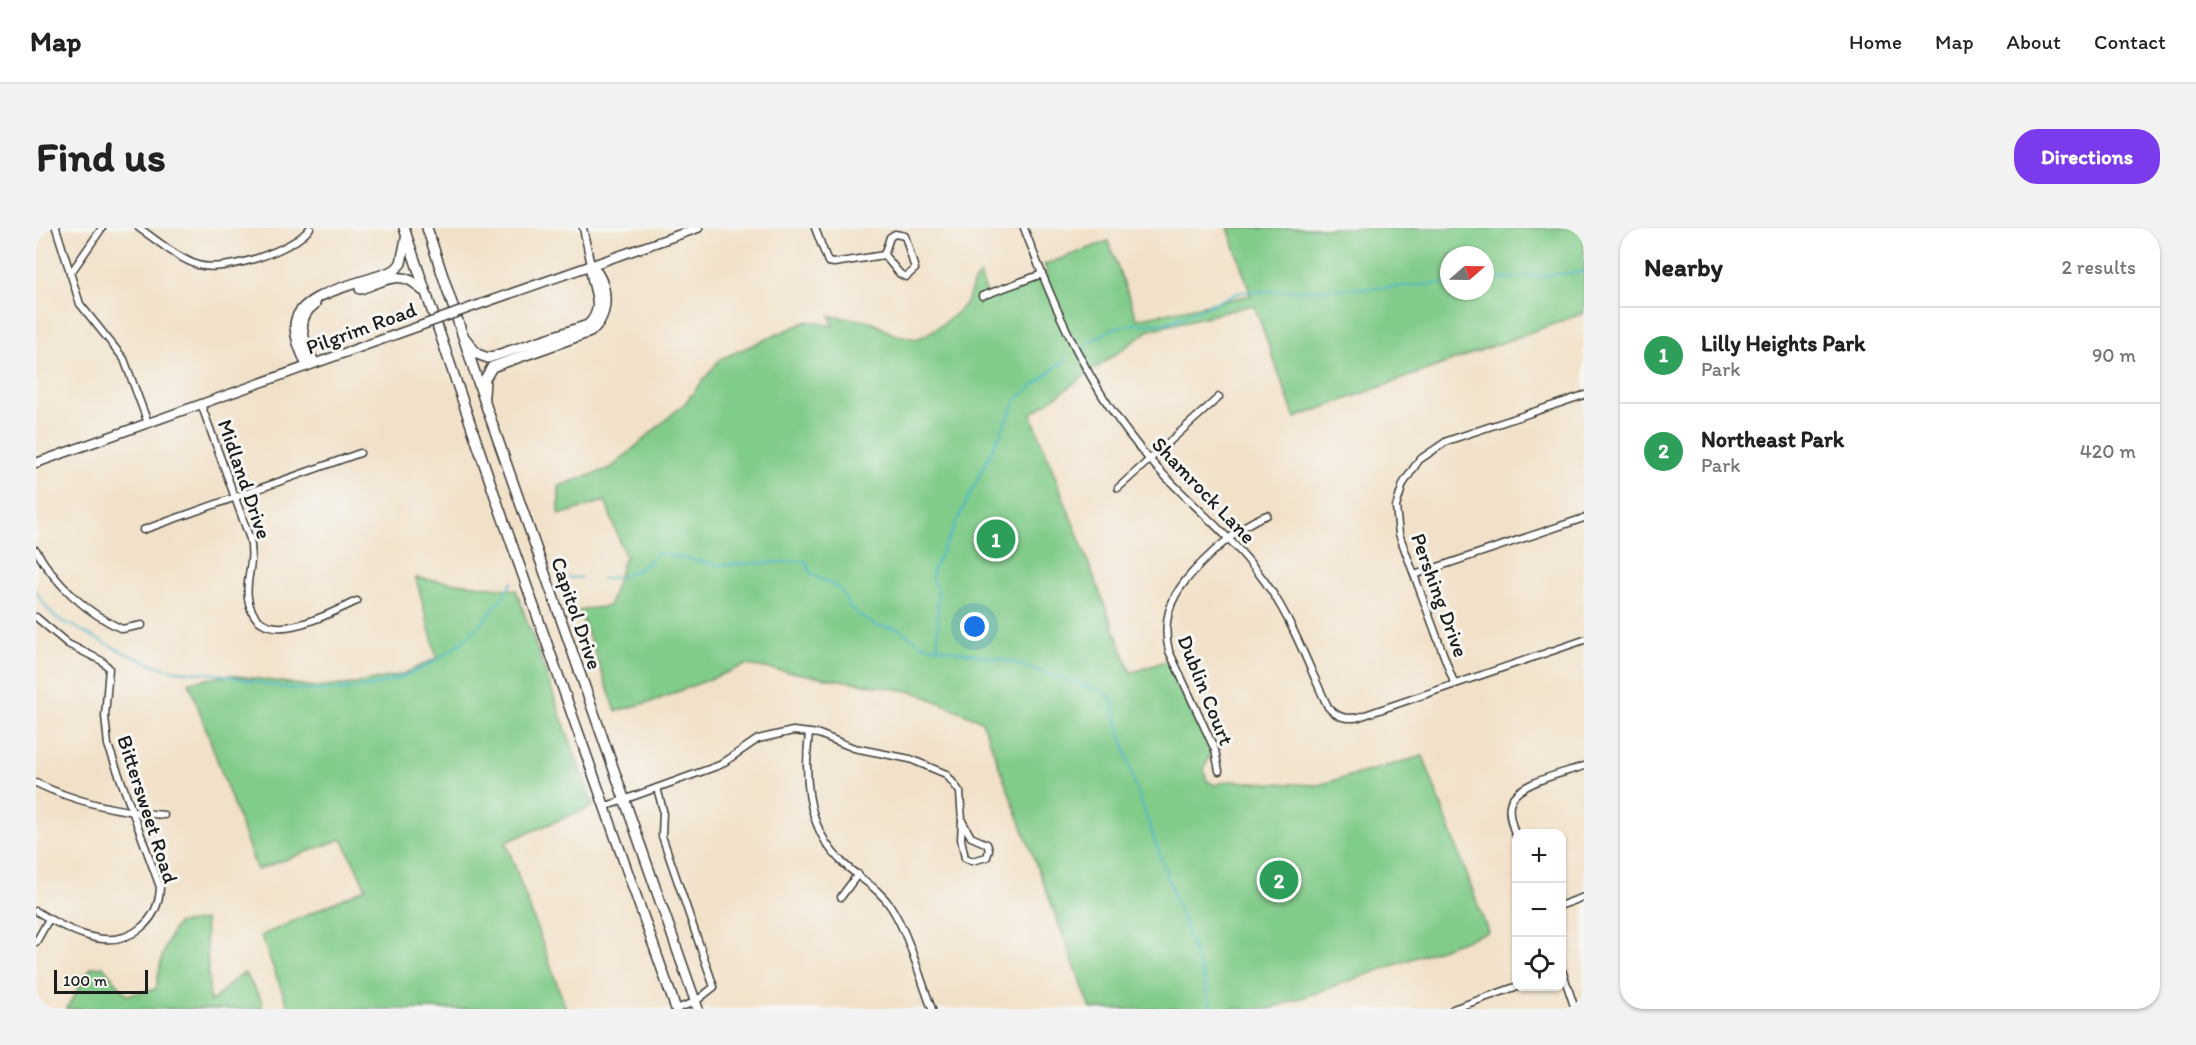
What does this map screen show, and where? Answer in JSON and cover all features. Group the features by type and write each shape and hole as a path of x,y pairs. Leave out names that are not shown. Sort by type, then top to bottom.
{"main road":[{"name":"Capitol Drive","path":"426,228 554,602 697,1005"},
{"name":"Pilgrim Road","path":"36,463 698,228"},
{"name":"Capitol Drive","path":"405,231 676,1009"},
{"path":"311,365 295,329 296,317 301,308 316,298 396,268 404,256 405,231"},
{"path":"460,332 477,354 488,358 588,325 599,308 590,277 591,265"},
{"path":"484,400 485,379 492,367 590,332 597,326 605,312 605,302 598,273 591,265"},
{"path":"311,365 301,326 305,314 314,305 401,276 410,278 426,296"},
{"path":"535,609 554,602"}],"street":[{"path":"56,228 80,304 124,359 147,423"},
{"path":"70,274 102,228"},
{"path":"139,228 194,263 213,267 234,264 280,249 298,240 310,228"},
{"path":"583,228 591,265"},
{"path":"815,228 828,262 884,255"},
{"name":"Shamrock Lane","path":"1024,228 1081,363 1113,413 1150,459 1229,537 1262,577 1290,622 1332,711 1341,717 1352,718 1584,640"},
{"path":"900,234 904,236 914,272 906,277 900,274 884,255 890,237 900,234"},
{"path":"982,296 1042,274"},
{"name":"Pershing Drive","path":"1454,683 1404,549 1396,519 1403,484 1419,460 1447,441 1584,395"},
{"path":"1118,488 1219,397"},
{"name":"Midland Drive","path":"201,404 236,496 252,549 253,565 248,590 250,606 259,619 272,627 297,626 357,601"},
{"path":"143,530 360,453"},
{"name":"Dublin Court","path":"1219,771 1215,750 1171,658 1166,622 1178,588 1229,537 1247,523 1267,515"},
{"path":"1414,575 1584,518"},
{"path":"36,550 63,586 99,616 122,629 142,625"},
{"name":"Bittersweet Road","path":"36,617 68,644 102,662 108,668 106,735 160,887 156,912 148,923 132,934 110,939 86,935 36,911"},
{"path":"604,807 720,765 758,739 783,732 809,733 854,748 910,759 946,774 960,792 961,839 965,858 972,861 987,857 989,850 987,844 971,837 962,821"},
{"path":"809,733 808,777 814,817 829,847 841,862 879,891 894,912 932,1009"},
{"path":"1514,829 1510,815 1511,800 1524,787 1584,766"},
{"path":"36,783 87,802 164,815"},
{"path":"657,788 663,810 662,836 714,987 697,1005 676,1009"},
{"path":"841,897 858,874"},
{"path":"1566,904 1584,897"},
{"path":"36,942 49,919"},
{"path":"1566,983 1575,1009"},
{"path":"1453,1009 1512,989"}],"green space":[{"path":"1228,228 1584,228 1584,313 1295,418 1254,305 1150,330 1031,414 1131,673 1168,660 1212,749 1204,770 1207,781 1215,785 1227,781 1318,785 1423,756 1488,932 1270,1009 1091,1009 982,721 915,692 746,665 654,701 616,711 579,610 609,606 625,556 605,501 559,515 559,486 611,468 686,402 720,359 808,321 833,326 830,316 870,321 893,334 916,339 958,312 967,301 973,284 980,275 988,297 1048,276 1044,265 1108,241 1137,319 1251,295"},
{"path":"416,578 516,590 593,806 506,842 566,1009 289,1009 261,936 366,888 342,839 257,870 189,682 231,675 315,687 355,684 403,674 437,658"},
{"path":"205,920 210,1002 245,973 261,999 262,1009 66,1009 91,968 103,966 127,995 156,989 165,947 177,924"}],"waterway":[{"path":"1494,279 1584,272"},
{"path":"1084,346 1112,329 1133,324 1165,324 1241,292 1440,284"},
{"path":"938,646 938,593 932,578 933,570 1017,399 1067,358"},
{"path":"602,579 632,572 657,553 719,565 806,561 811,574 840,589 851,609 876,626 897,628 923,645 1005,660 1101,691 1111,697 1133,779 1205,983 1211,1009"},
{"path":"563,577 581,578"},
{"path":"36,591 47,608 60,621 148,663 178,671 217,674 295,689 339,690 369,686 398,678 426,666 451,650 474,631 512,582"}],"place":[{"name":"Lilly Heights Park","path":"996,539"},
{"name":"Northeast Park","path":"1279,880"}]}
